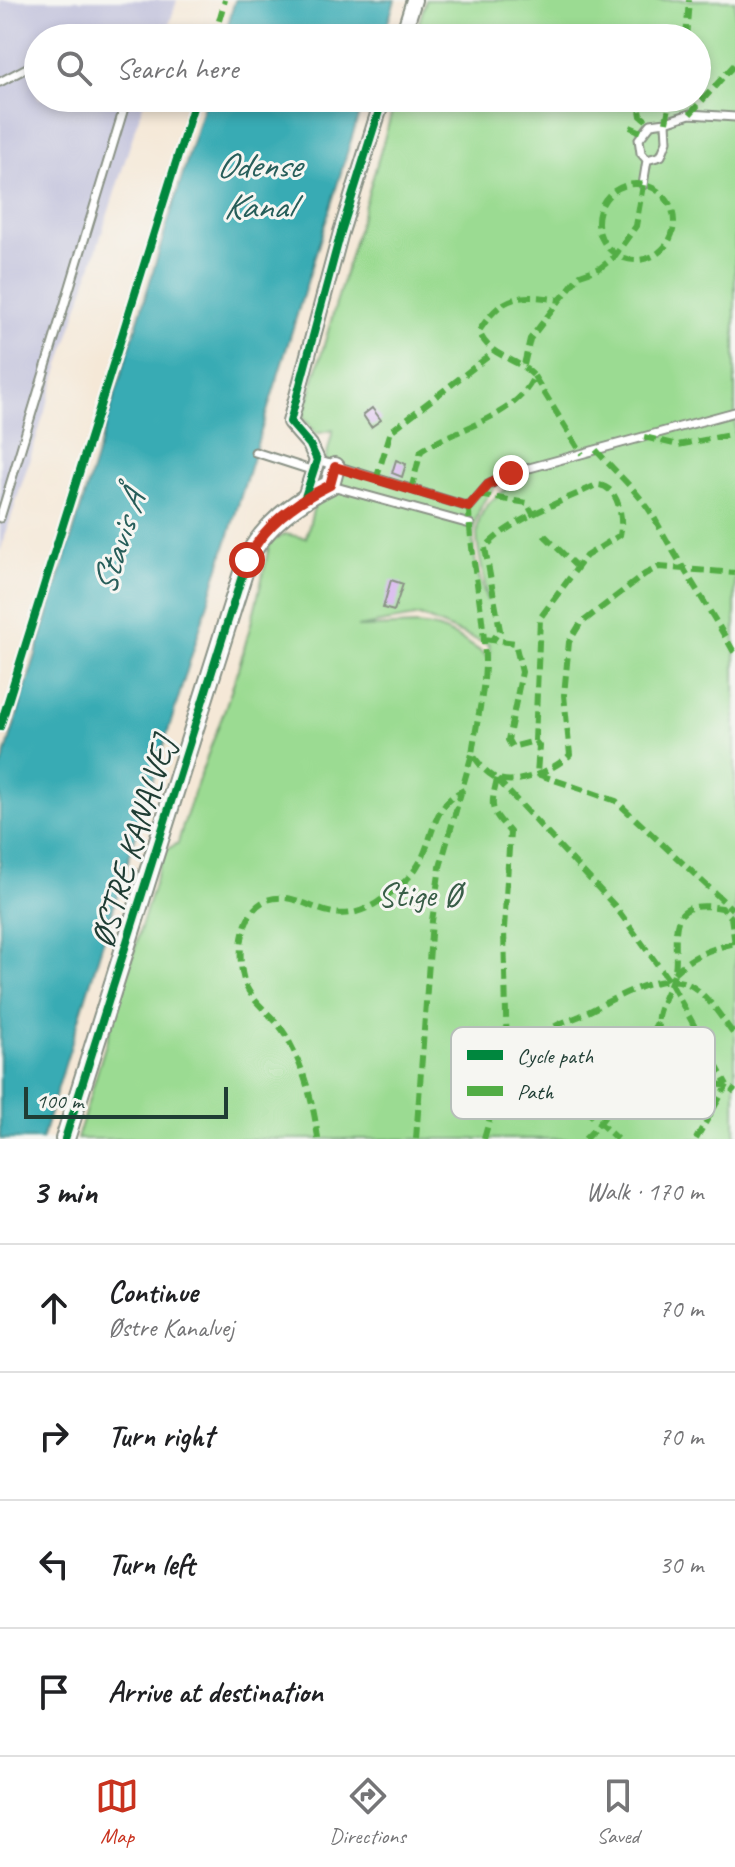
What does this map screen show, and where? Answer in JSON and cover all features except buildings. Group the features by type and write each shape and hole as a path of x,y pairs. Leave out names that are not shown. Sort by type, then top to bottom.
{"street":[{"path":"406,24 414,0"},
{"path":"305,497 315,465 310,445 290,422 341,232 379,112"},
{"path":"330,485 335,467"},
{"name":"ØSTRE KANALVEJ","path":"65,1139 247,560 269,526 305,497 330,485"}],"lane":[{"path":"0,82 24,69"},
{"path":"0,518 123,112"},
{"path":"643,185 647,160 641,153 639,139 651,124 690,114 735,117"},
{"path":"647,160 661,156 667,141 666,122"},
{"path":"255,452 335,467 469,507 488,485 511,473 735,412"},
{"path":"330,485 470,524"}],"shaded area":[{"path":"0,0 177,0 169,24 24,24 24,112 141,112 0,552"}],"green space":[{"name":"Stige Ø","path":"426,0 735,0 735,1139 77,1139 164,851 178,843 230,693 250,629 270,542 285,534 306,538 333,430 316,434 303,417 392,112 711,112 711,24 418,24","holes":["509,473 517,484 498,495 479,520 478,549 487,601 473,547 477,516 494,487","420,616 489,645 490,658 439,629 413,625 357,627"]}],"water":[{"path":"235,0 395,0 387,24 228,24"},
{"name":"Odense Kanal","path":"202,112 360,112 42,1139 0,1139 0,772"}],"marked path":[{"path":"218,24 225,0"},
{"path":"687,24 689,0"},
{"path":"711,91 735,64"},
{"path":"640,112 651,124"},
{"path":"666,122 668,112"},
{"path":"630,127 644,133"},
{"path":"636,184 650,187 663,195 671,208 674,222 671,236 663,249 650,257 636,260 622,257 609,249 601,236 598,222 601,208 609,195 622,187 636,184"},
{"path":"411,490 421,451 500,412 526,390 534,376 489,347 479,331 488,319 504,303 513,299 533,297 560,300 580,275 600,268 614,257 636,226 643,185"},
{"path":"524,365 530,339 560,300"},
{"path":"376,480 391,431 494,352"},
{"path":"534,376 582,454"},
{"path":"644,437 678,445 735,434"},
{"path":"596,450 650,512 735,654"},
{"path":"484,639 515,643 522,672 508,740 512,747 535,741 540,618 586,556 620,535 620,511 610,490 596,485 521,520 485,548 500,630 493,640"},
{"path":"479,495 527,503 534,516"},
{"path":"469,507 485,661 472,754 487,772 503,780 534,776 570,755 564,695 569,642 580,624 645,574 659,567 735,573"},
{"path":"544,535 577,567"},
{"path":"535,741 539,746 537,774 616,801 732,909"},
{"path":"416,1139 432,921 440,867 472,754"},
{"path":"497,779 493,808 510,832 504,929 506,1027"},
{"path":"497,779 615,906 670,982 695,1027"},
{"path":"318,1139 307,1085 291,1046 281,1028 251,995 243,978 241,952 245,926 250,915 267,900 293,899 344,914 360,911 378,902 414,871 424,855 439,813 453,796 464,790"},
{"path":"659,1027 659,1010 675,970 677,927 681,915 700,906 722,908 731,917 735,944"},
{"path":"674,973 702,954 735,943"},
{"path":"554,1027 649,984 678,981 703,995 735,1036"},
{"path":"655,1027 658,1021"},
{"path":"715,1063 727,1085"},
{"path":"715,1084 735,1092"},
{"path":"715,1106 727,1085"},
{"path":"484,1139 490,1119"},
{"path":"595,1119 617,1139"},
{"path":"585,1139 602,1119"},
{"path":"696,1139 707,1119"}],"cycle path":[{"path":"0,727 192,112"},
{"path":"305,497 317,460 310,445 290,422 341,232 379,112"},
{"path":"65,1139 247,560"}],"route":[{"path":"247,560 269,526 305,497 330,485 335,467 469,507 488,485 511,473"}],"water label":[{"name":"Stavis Å","path":"117,543"}]}
